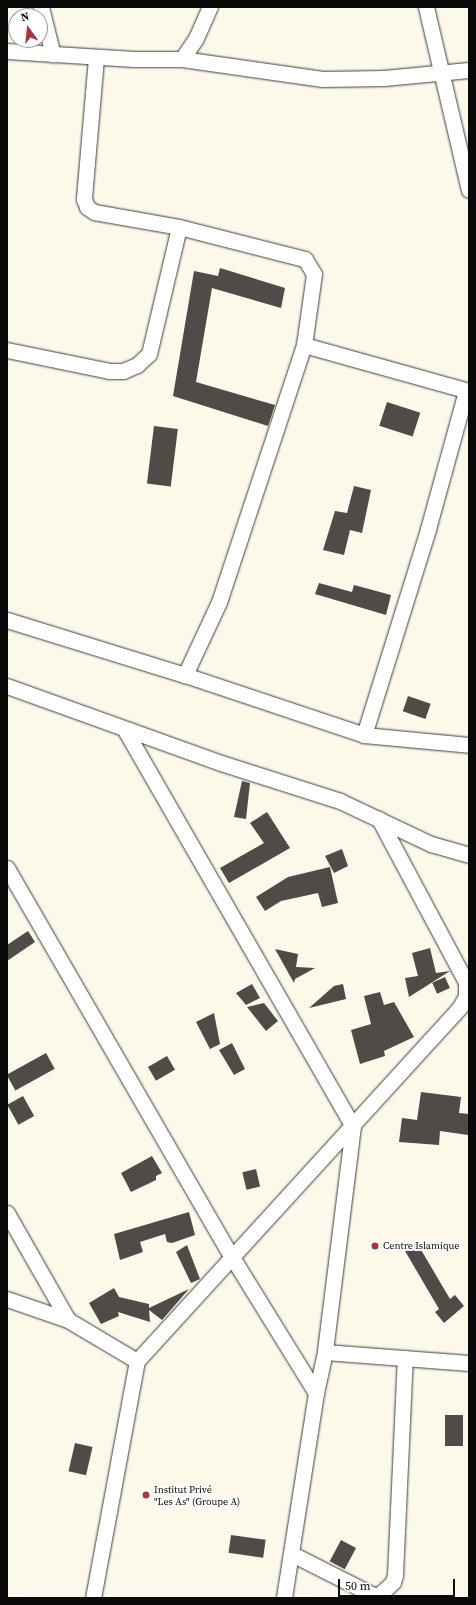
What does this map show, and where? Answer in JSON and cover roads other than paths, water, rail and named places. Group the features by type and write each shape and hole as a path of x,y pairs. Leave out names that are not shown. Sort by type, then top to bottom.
{"street":[{"path":"41,7 53,55"},
{"path":"182,58 196,38 210,7"},
{"path":"426,7 469,190"},
{"path":"7,51 96,58 182,58 323,79 384,78 469,70"},
{"path":"96,58 84,199 87,208 94,212 179,227 304,259 314,274 304,345 219,602 186,675"},
{"path":"7,350 109,371 123,370 137,365 149,354 179,227"},
{"path":"304,345 468,391 426,536 364,736"},
{"path":"7,620 186,675 364,736 469,745"},
{"path":"7,686 125,730 340,801 431,844 469,855"},
{"path":"125,730 353,1126 326,1352 316,1393 284,1598"},
{"path":"93,1598 137,1361 353,1126 460,1007 466,996 466,982 380,819"},
{"path":"7,868 232,1257 316,1393"},
{"path":"7,1213 68,1320"},
{"path":"7,1299 68,1320 137,1361"},
{"path":"326,1352 469,1363"},
{"path":"292,1554 378,1597 393,1582 395,1574 405,1358"}],"place":[{"name":"Centre Islamique","path":"375,1246"},
{"name":"Institut Privé \"Les As\" (Groupe A)","path":"146,1495"}]}
